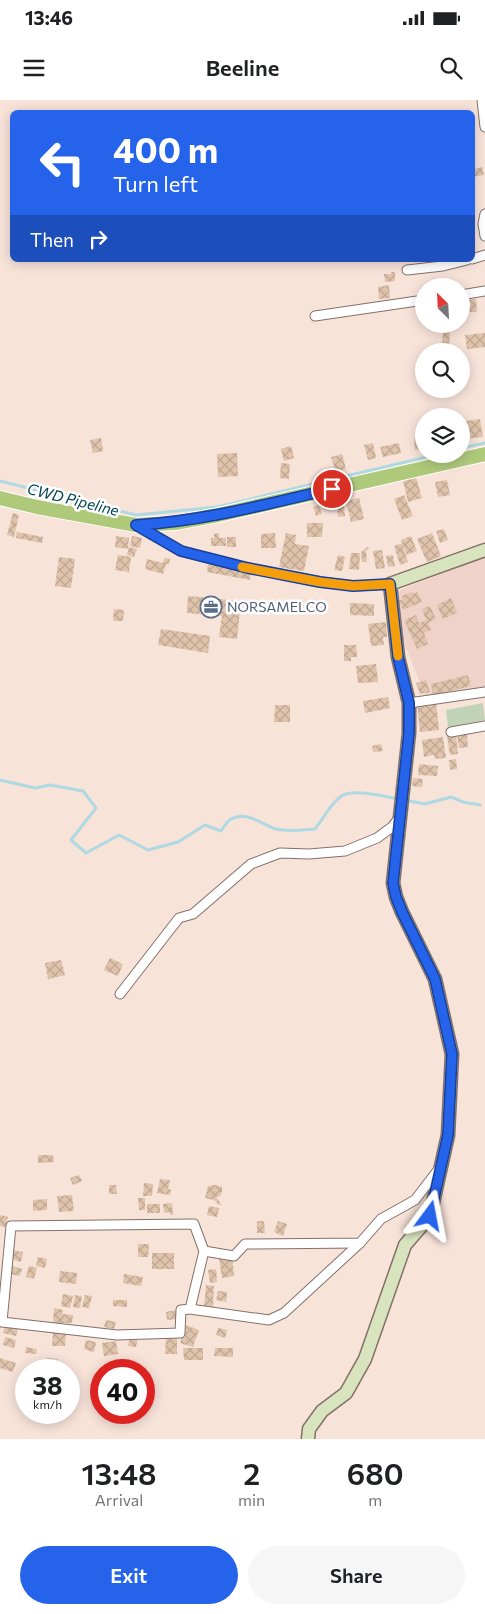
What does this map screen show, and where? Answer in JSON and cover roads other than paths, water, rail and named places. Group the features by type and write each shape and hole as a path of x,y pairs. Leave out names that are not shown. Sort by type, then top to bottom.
{"main road":[{"path":"0,498 37,507 136,525 175,522 218,515 485,454"}],"street":[{"path":"482,100 485,127"},
{"path":"485,214 483,224 485,236"},
{"path":"407,270 443,266 459,262"},
{"path":"470,294 485,291"},
{"path":"315,316 415,301"},
{"path":"136,525 181,551 248,568 353,586 390,584 485,550"},
{"path":"308,1439 309,1429 322,1411 346,1392 365,1359 405,1245 430,1216 448,1135 452,1054 435,979 396,897 393,883 409,733 409,703 398,657 390,584"},
{"path":"409,703 485,692"},
{"path":"451,732 485,726"},
{"path":"120,994 179,918 193,914 251,864 280,853 309,854 345,850 377,838 392,827 399,818"},
{"path":"190,1309 204,1251 194,1224 10,1226 1,1322 117,1335 180,1332 181,1310 190,1309 269,1320 284,1313 360,1243 381,1219 415,1200 441,1166"},
{"path":"204,1251 234,1256 245,1244 360,1243"}],"waterway":[{"name":"CWD Pipeline","path":"470,446 485,443"},
{"name":"CWD Pipeline","path":"0,481 136,515 217,507 415,460"},
{"path":"0,780 35,788 50,785 83,791 96,808 71,840 86,853 119,835 148,850 178,842 205,825 221,831 228,821 243,816 281,830 315,829 333,804 345,794 359,793 398,799"},
{"path":"404,800 425,804 451,797 463,802 480,805"}],"place":[{"name":"NORSAMELCO","path":"211,607"}]}
